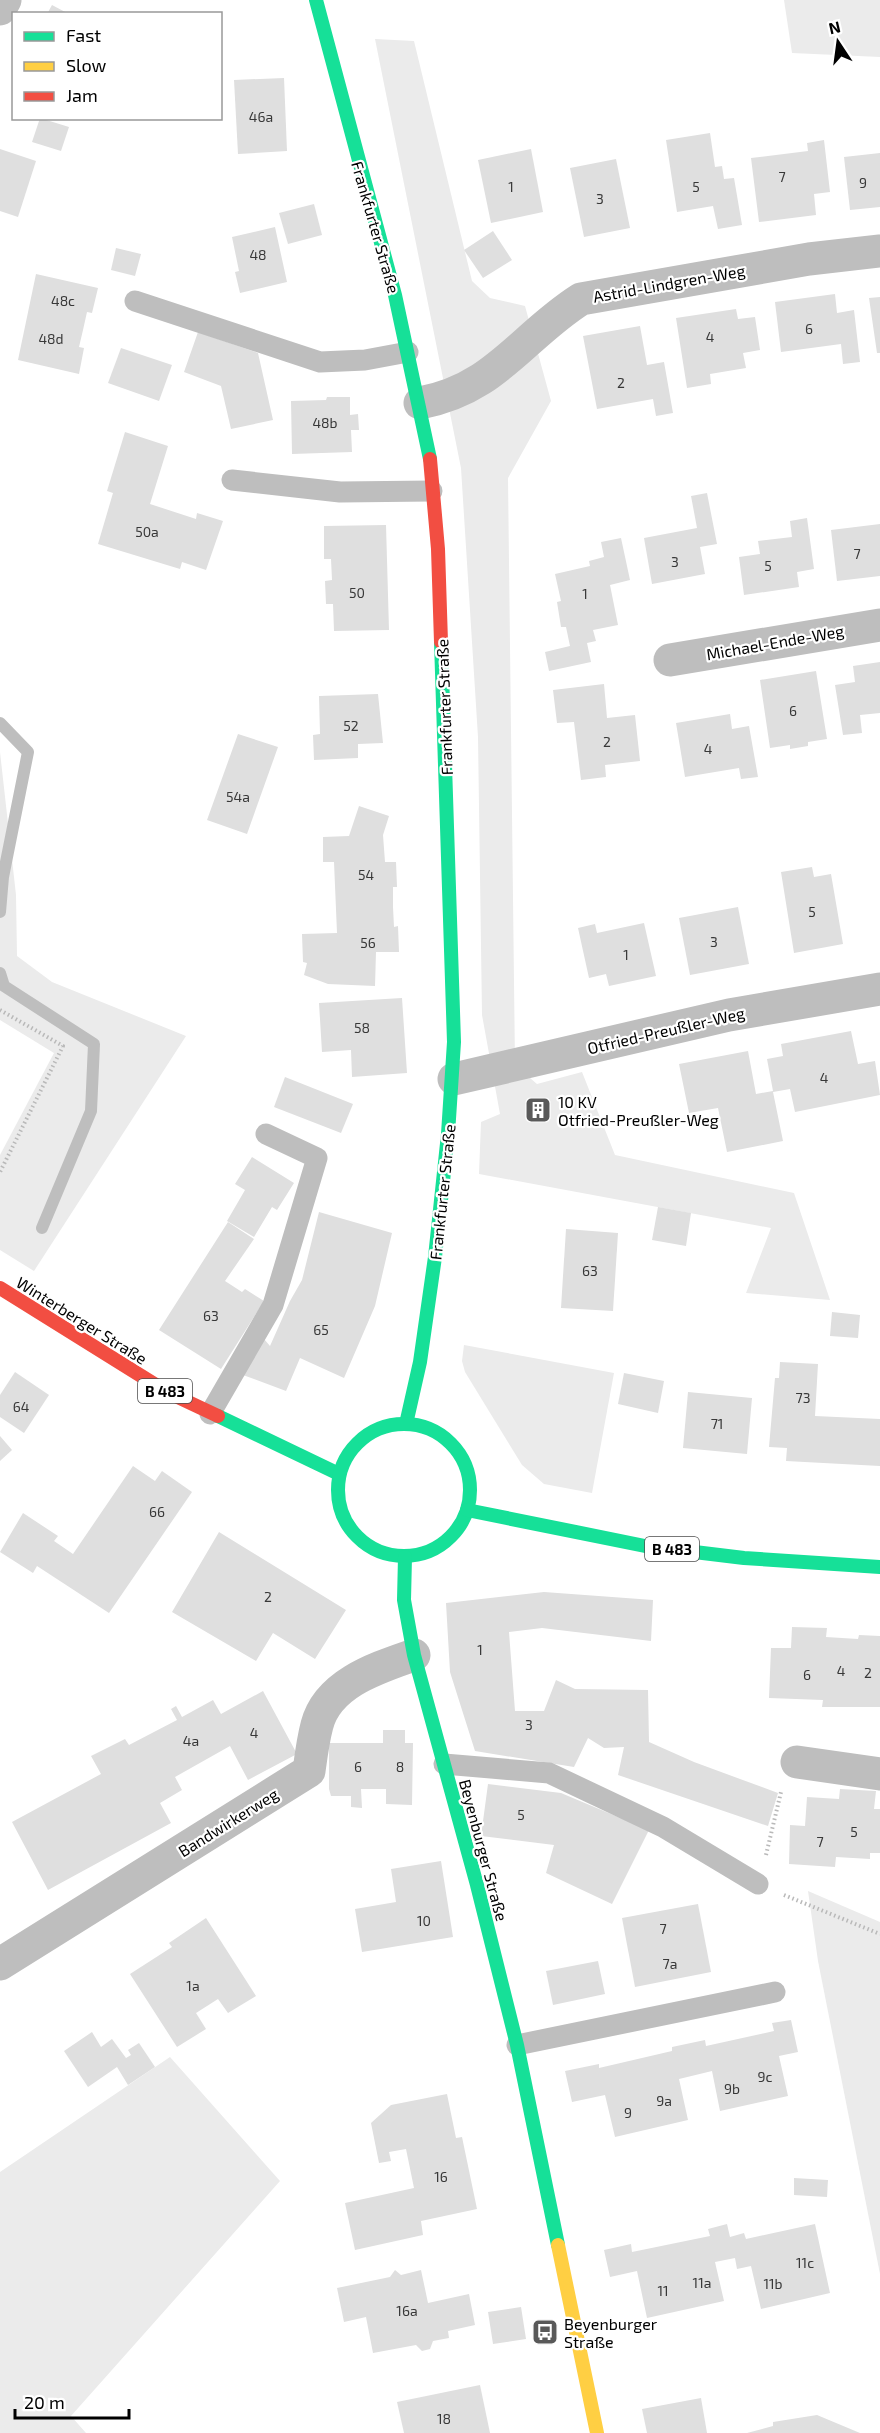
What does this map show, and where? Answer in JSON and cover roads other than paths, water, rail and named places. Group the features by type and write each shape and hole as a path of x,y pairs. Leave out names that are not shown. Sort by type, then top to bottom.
{"main road":[{"name":"Frankfurter Straße","path":"316,0 396,295 420,403 438,549 455,1011 454,1079 441,1208 420,1372 406,1424"},
{"name":"Winterberger Straße","path":"0,1288 166,1392 339,1474"},
{"path":"406,1424 426,1428 444,1437 459,1452 468,1470 471,1491 467,1510 456,1530 440,1546 405,1557 379,1552 362,1542 350,1528 341,1511 338,1493 339,1474 349,1454 364,1437 384,1427 406,1424"},
{"name":"B 483","path":"467,1510 645,1546 744,1558 880,1567"},
{"name":"Beyenburger Straße","path":"405,1557 404,1600 414,1655 477,1885 517,2045 597,2433"}],"street":[{"path":"0,9 5,0"},
{"name":"Astrid-Lindgren-Weg","path":"420,403 444,398 491,374 559,313 581,299 809,258 880,251"},
{"name":"Michael-Ende-Weg","path":"670,660 880,625"},
{"name":"Otfried-Preußler-Weg","path":"454,1079 729,1015 880,989"},
{"name":"Bandwirkerweg","path":"0,1964 309,1772 317,1724 326,1703 342,1687 414,1655"},
{"path":"797,1762 880,1774"}],"lane":[{"path":"135,301 320,362 365,360 408,352"},
{"path":"232,480 340,492 432,491"},
{"path":"210,1414 273,1305 317,1158 266,1134"},
{"path":"444,1764 549,1773 663,1827 758,1884"},
{"path":"517,2045 775,1992"}],"waterway":[{"path":"0,723 28,752 3,877 0,912"},
{"path":"0,973 4,986 94,1044 91,1111 42,1228"}],"place":[{"name":"10 KV Otfried-Preußler-Weg","path":"538,1110"},
{"name":"Beyenburger Straße","path":"545,2332"}]}
